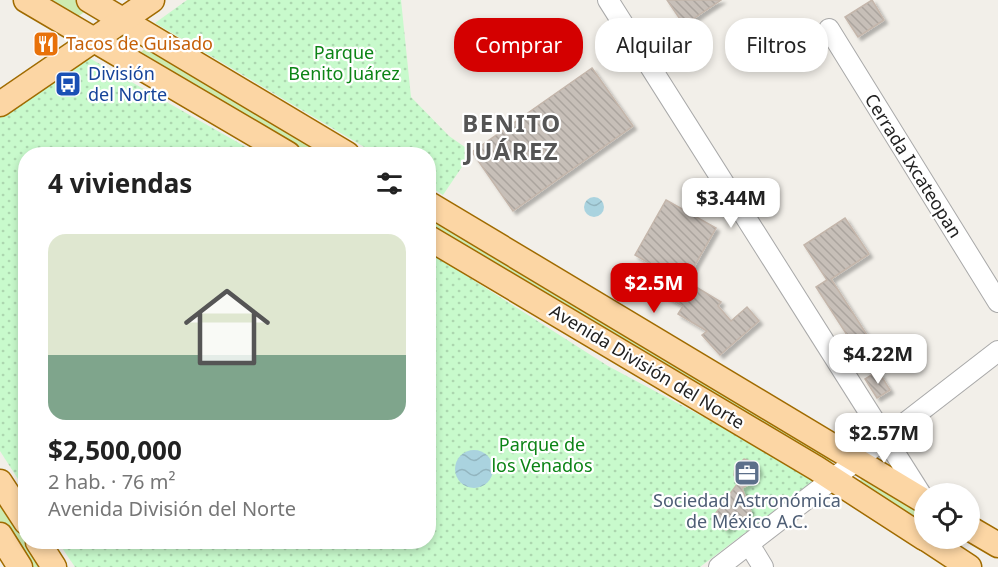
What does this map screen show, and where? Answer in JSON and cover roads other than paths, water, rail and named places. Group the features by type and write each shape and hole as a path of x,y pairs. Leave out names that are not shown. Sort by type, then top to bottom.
{"main road":[{"path":"26,0 276,147"},
{"path":"89,0 335,147"},
{"path":"0,104 152,0"},
{"name":"Avenida División del Norte","path":"436,208 914,494"},
{"name":"Avenida División del Norte","path":"436,242 834,480 914,531"},
{"path":"0,482 18,510"},
{"path":"980,534 998,545"},
{"path":"0,535 20,567"},
{"path":"42,549 54,567"},
{"name":"Avenida División del Norte","path":"942,549 969,567"}],"street":[{"path":"608,0 914,484"},
{"name":"Cerrada Ixcateopan","path":"828,30 998,302"},
{"path":"719,567 998,351"},
{"path":"748,544 763,567"},
{"path":"957,549 969,567"}],"water":[{"path":"590,197 598,197 604,203 604,211 598,217 590,217 584,211 584,203"},
{"path":"474,450 488,455 493,469 488,483 474,488 460,483 455,469 460,455"}],"place":[{"name":"Tacos de Guisado","path":"46,44"},
{"name":"División del Norte","path":"68,84"},
{"name":"Sociedad Astronómica de México A.C.","path":"747,473"}],"district":[{"name":"BENITO JUÁREZ","path":"512,138"}],"park label":[{"name":"Parque Benito Juárez","path":"344,63"},
{"name":"Parque de los Venados","path":"542,455"}]}
